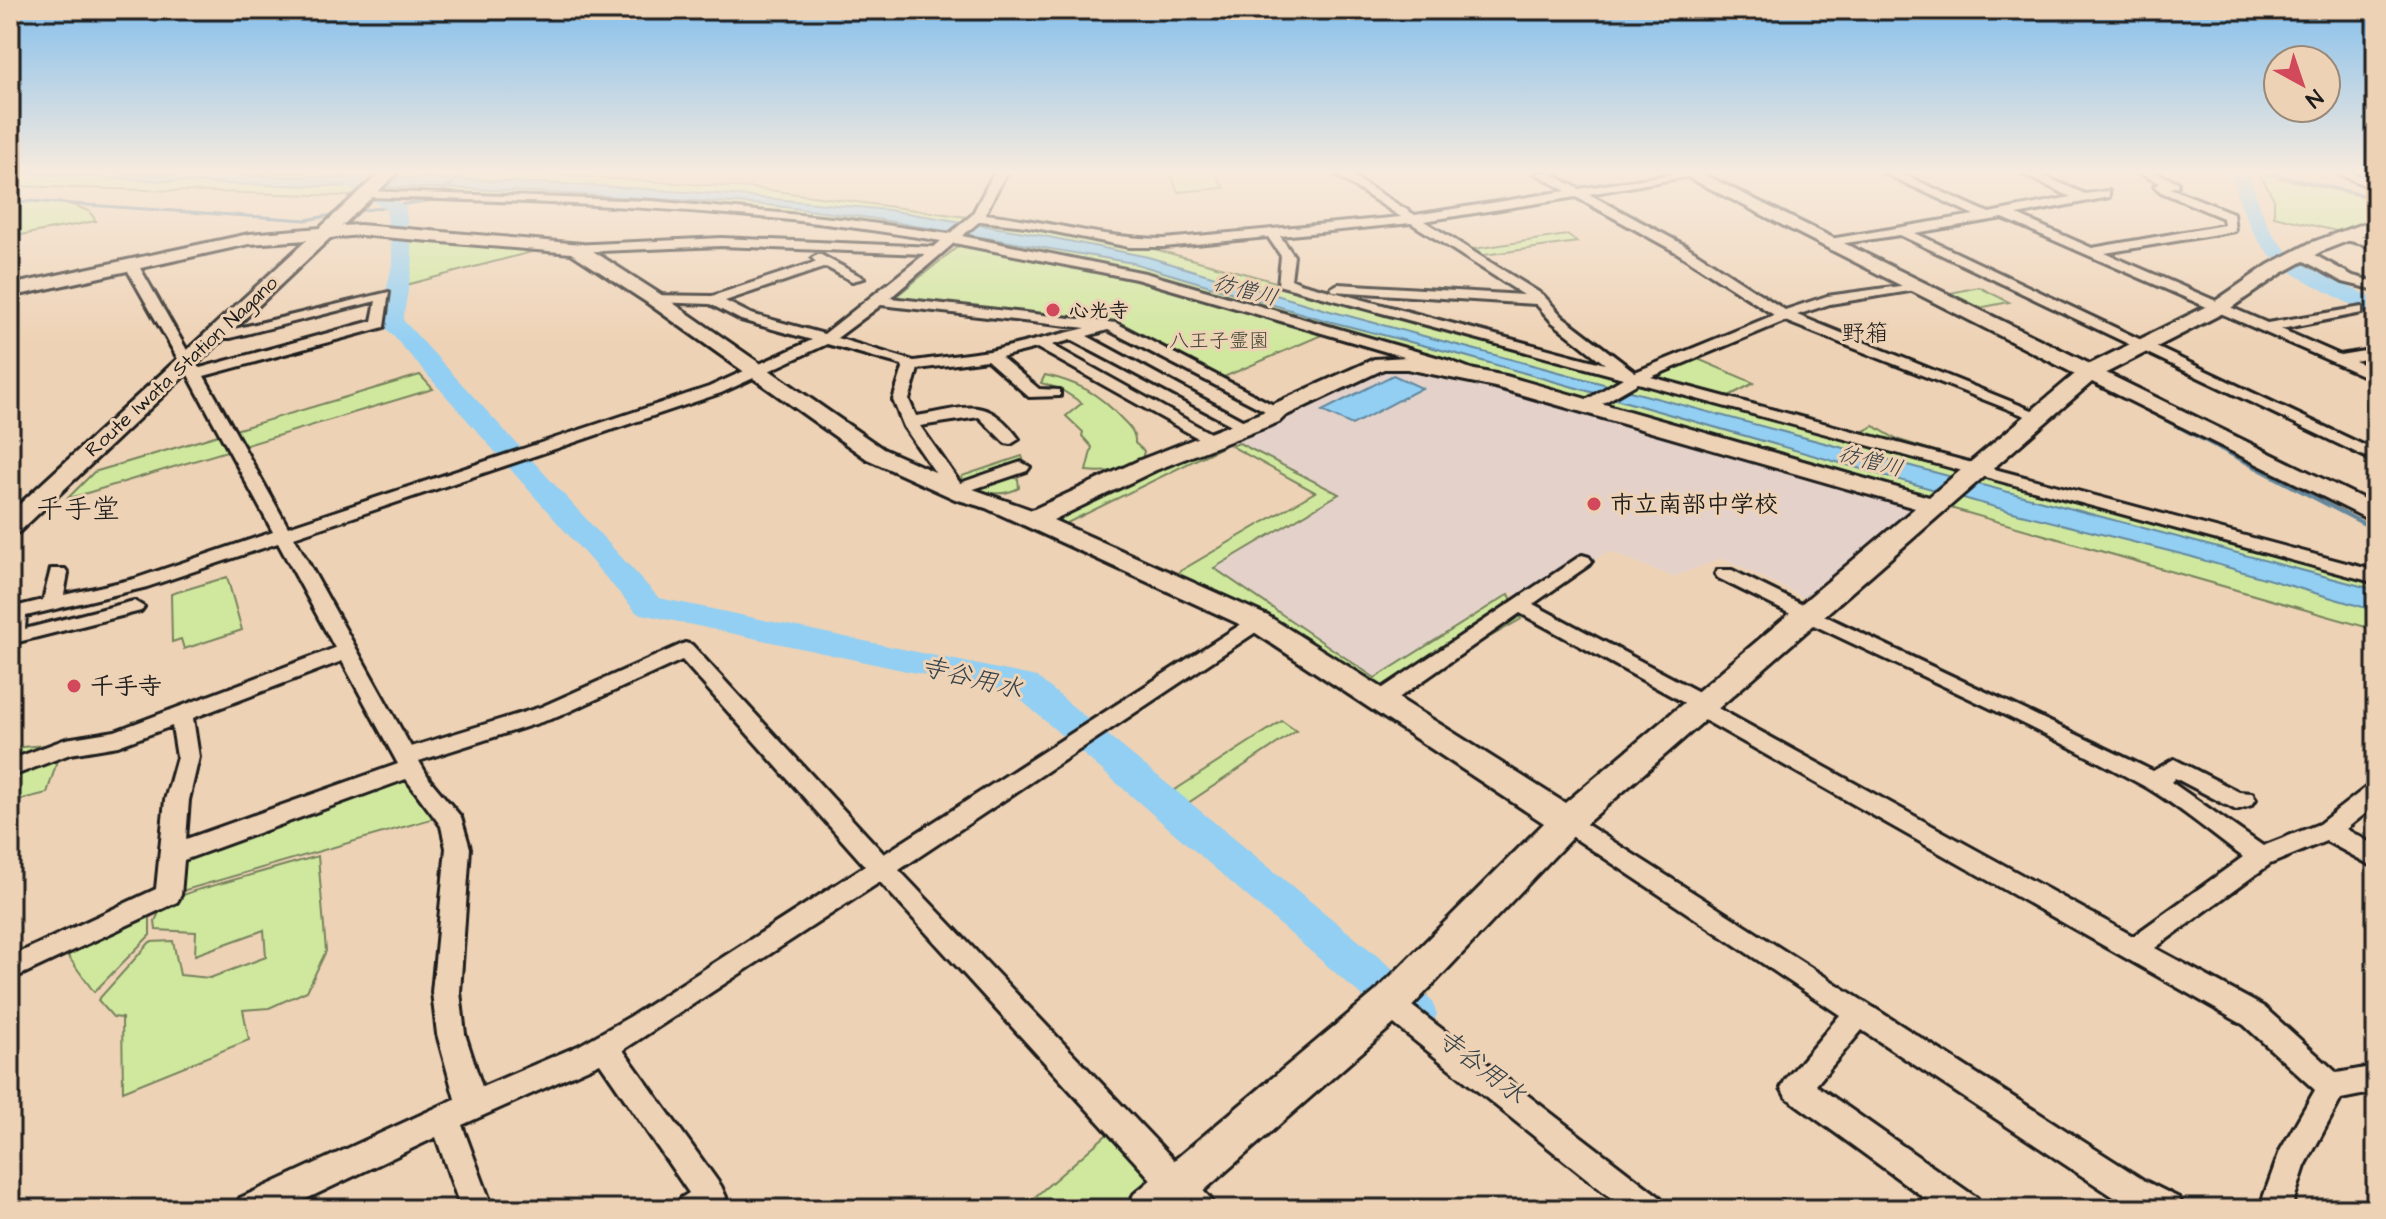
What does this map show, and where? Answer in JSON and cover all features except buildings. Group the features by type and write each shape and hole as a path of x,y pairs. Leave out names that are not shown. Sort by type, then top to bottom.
{"street":[{"name":"Route Iwata Station Nagano","path":"10,527 189,366 215,334 326,230"},
{"path":"892,230 1125,272 1936,504"},
{"path":"134,607 13,638 13,613 140,583 715,390 828,338 964,230"},
{"path":"1066,230 1138,244 1304,230"},
{"path":"1425,230 1540,301 1557,319 1632,380"},
{"path":"1645,230 1681,249 1784,315 2039,416"},
{"path":"1804,230 2376,515"},
{"path":"1830,243 1908,230"},
{"path":"2040,230 2376,376"},
{"path":"2090,252 2220,230"},
{"path":"1150,1209 1187,1197 1389,1004 1567,821 2089,373 2218,308 2302,254 2361,230"},
{"path":"10,291 271,235 324,232 385,231 576,248 721,242 939,251"},
{"path":"1901,231 2376,457"},
{"path":"1271,233 1289,257 1290,265 1283,282"},
{"path":"2345,236 2376,243"},
{"path":"820,247 814,252 816,256 857,278"},
{"path":"576,248 653,298 875,454 1032,520 1258,622 2134,1192 2168,1209"},
{"path":"2302,254 2348,279 2376,286"},
{"path":"653,298 713,300 828,262"},
{"path":"131,264 421,786 452,823 458,848 446,992 451,1034 472,1105"},
{"path":"1283,282 1348,290 1540,301"},
{"path":"1283,282 1632,380 2376,577"},
{"path":"1587,406 1632,380 1706,346 1770,324 1784,315 1827,300 1917,286"},
{"path":"189,366 379,324 384,295 230,334 215,334"},
{"path":"713,300 746,317 828,338 907,362 910,366"},
{"path":"878,301 1111,326 1277,411"},
{"path":"2265,328 2357,310"},
{"path":"910,366 990,355 1111,326"},
{"path":"1073,335 1247,427"},
{"path":"1038,343 1211,438"},
{"path":"2338,360 2376,353"},
{"path":"990,355 1035,394 1054,393"},
{"path":"1032,520 1211,438 1226,436 1247,427 1381,363 1407,363 1498,381"},
{"path":"910,366 901,400 910,422 958,490"},
{"path":"910,422 982,412 992,418 1011,439"},
{"path":"958,490 1021,467"},
{"path":"1379,701 1582,561"},
{"path":"52,604 58,573"},
{"path":"1725,574 1809,614 1839,632 2008,709 2155,782 2261,857"},
{"path":"1519,604 2254,1016 2332,1087"},
{"path":"251,1209 604,1046 651,1019 1258,622"},
{"path":"172,854 409,762 549,712 685,650 1187,1197"},
{"path":"10,769 66,747 118,738 348,651"},
{"path":"10,969 168,895 177,800 188,757 181,715"},
{"path":"2155,782 2174,767 2236,801 2244,799"},
{"path":"2134,949 2261,857 2328,830 2376,792"},
{"path":"2328,830 2376,858"},
{"path":"1389,1004 1650,1209"},
{"path":"1860,1012 1796,1088 1966,1209"},
{"path":"604,1046 710,1197 692,1209"},
{"path":"2332,1087 2376,1079"},
{"path":"2275,1209 2291,1161 2332,1087"},
{"path":"444,1118 477,1209"}],"shaded area":[{"path":"1381,363 1457,373 1934,506 1819,605 1723,558 1673,577 1609,551 1519,604 1513,592 1375,678 1214,568 1336,497 1226,436"}],"green space":[{"path":"10,230 48,230 10,237"},
{"name":"八王子霊園","path":"872,230 1052,230 1154,249 1645,382 1698,359 1754,383 1719,401 1852,437 1874,426 1896,439 1970,462 2376,577 2376,630 1165,283 1151,281 1322,335 1217,380 1142,335 1114,323 893,299 961,244 992,246"},
{"path":"1567,235 1577,242 1477,256 1467,250"},
{"path":"410,237 543,249 406,285"},
{"path":"1979,287 2009,302 1974,309 1946,294"},
{"path":"420,375 433,389 67,499 94,472"},
{"path":"1045,375 1077,385 1104,401 1131,429 1135,443 1144,451 1142,460 1115,470 1086,471 1092,447 1082,436 1083,432 1066,416 1082,403 1060,389 1041,383"},
{"path":"1226,436 1234,441 1053,530 1032,520"},
{"path":"1239,443 1339,494 1214,568 1375,678 1509,594 1521,619 1385,697 1165,580 1315,492 1231,446"},
{"path":"1022,456 1024,462 1005,474 1018,479 1019,488 997,493 960,483 962,476"},
{"path":"227,577 242,630 184,649 181,639 172,642 171,594"},
{"path":"1282,721 1296,731 1179,809 1164,797"},
{"path":"59,744 61,749 47,793 10,802 10,748"},
{"path":"412,768 445,815 168,895 172,854"},
{"path":"318,856 326,951 307,991 269,1008 243,1010 249,1040 123,1091 122,1018 113,1017 98,1000 150,942 173,941 180,975 210,978 266,957 264,930 195,955 196,932 156,930 155,921 164,902"},
{"path":"150,903 150,935 94,992 60,945"},
{"path":"1119,1124 1176,1185 1150,1209 1021,1209"}],"water":[{"name":"彷僧川","path":"939,230 1011,230 1148,257 1330,311 2376,590 2376,611 2189,556 2009,511 1461,355 1324,320 1133,263"},
{"path":"1393,375 1422,388 1352,425 1322,411"}],"waterway":[{"name":"寺谷用水","path":"399,230 403,260 391,321 648,606 1025,685 1415,1014"},
{"path":"1792,230 1834,251"},
{"path":"2261,230 2277,252 2289,261 2376,308"},
{"path":"2114,393 2376,530"}],"place":[{"name":"心光寺","path":"1053,310"},
{"name":"市立南部中学校","path":"1594,504"},
{"name":"千手寺","path":"74,686"}],"district":[{"name":"野箱","path":"1865,333"},
{"name":"千手堂","path":"78,508"}]}
